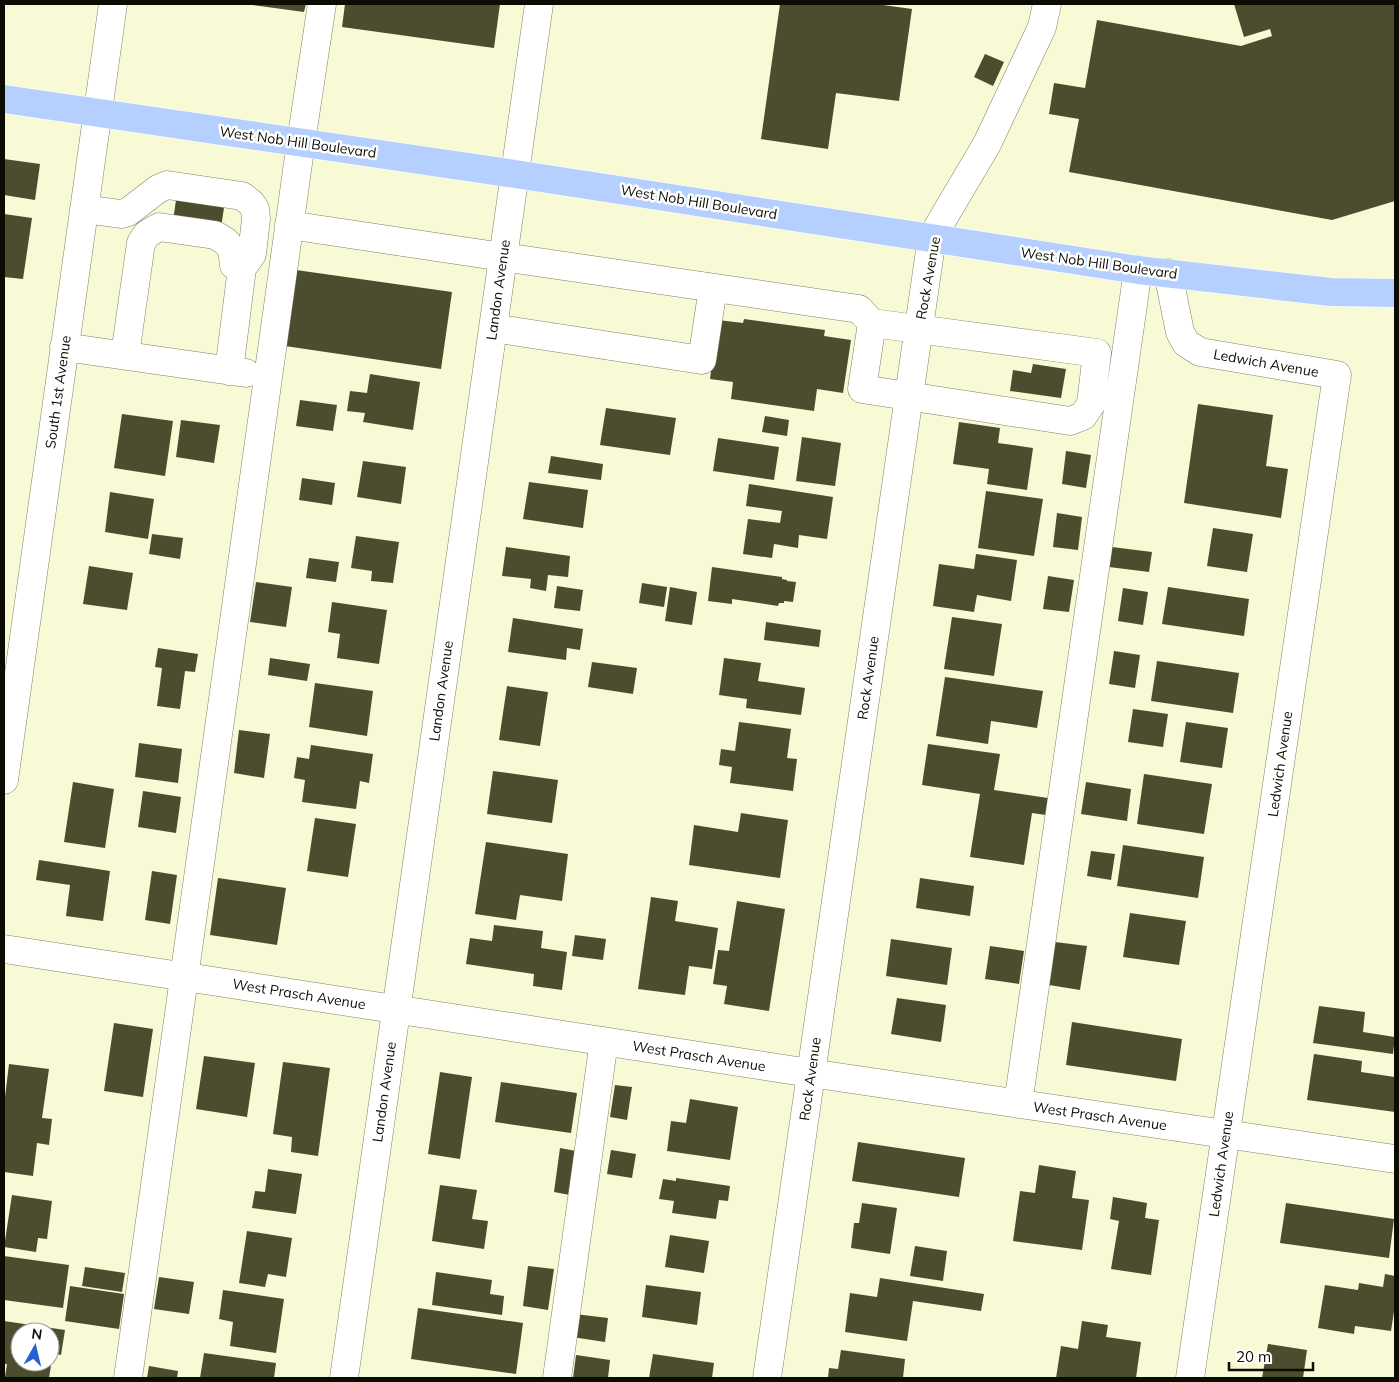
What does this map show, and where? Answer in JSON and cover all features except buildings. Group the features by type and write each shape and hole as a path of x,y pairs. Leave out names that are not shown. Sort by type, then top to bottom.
{"main road":[{"name":"West Nob Hill Boulevard","path":"4,99 515,174 1138,270 1331,292 1395,293"}],"street":[{"name":"South 1st Avenue","path":"4,780 113,4"},
{"path":"128,1378 289,224 322,4"},
{"name":"Landon Avenue","path":"344,1378 539,4"},
{"name":"Rock Avenue","path":"767,1378 932,237 987,144 1042,27 1047,4"},
{"path":"84,209 121,214 128,212 158,189 167,185 242,196 251,203 255,209 256,219 252,254 242,268 229,371"},
{"path":"289,224 859,309 872,323 1097,353 1091,404 1083,416 1070,421 862,389 872,323"},
{"path":"126,355 141,243 147,234 159,227 215,235 225,241 232,250 234,265 242,268"},
{"path":"1018,1104 1138,270"},
{"name":"Ledwich Avenue","path":"1168,273 1180,332 1186,342 1200,352 1337,375 1190,1378"},
{"path":"493,328 702,360 713,288"},
{"path":"64,347 268,376"},
{"name":"West Prasch Avenue","path":"4,949 810,1073 1395,1159"},
{"path":"557,1378 604,1041"}]}
